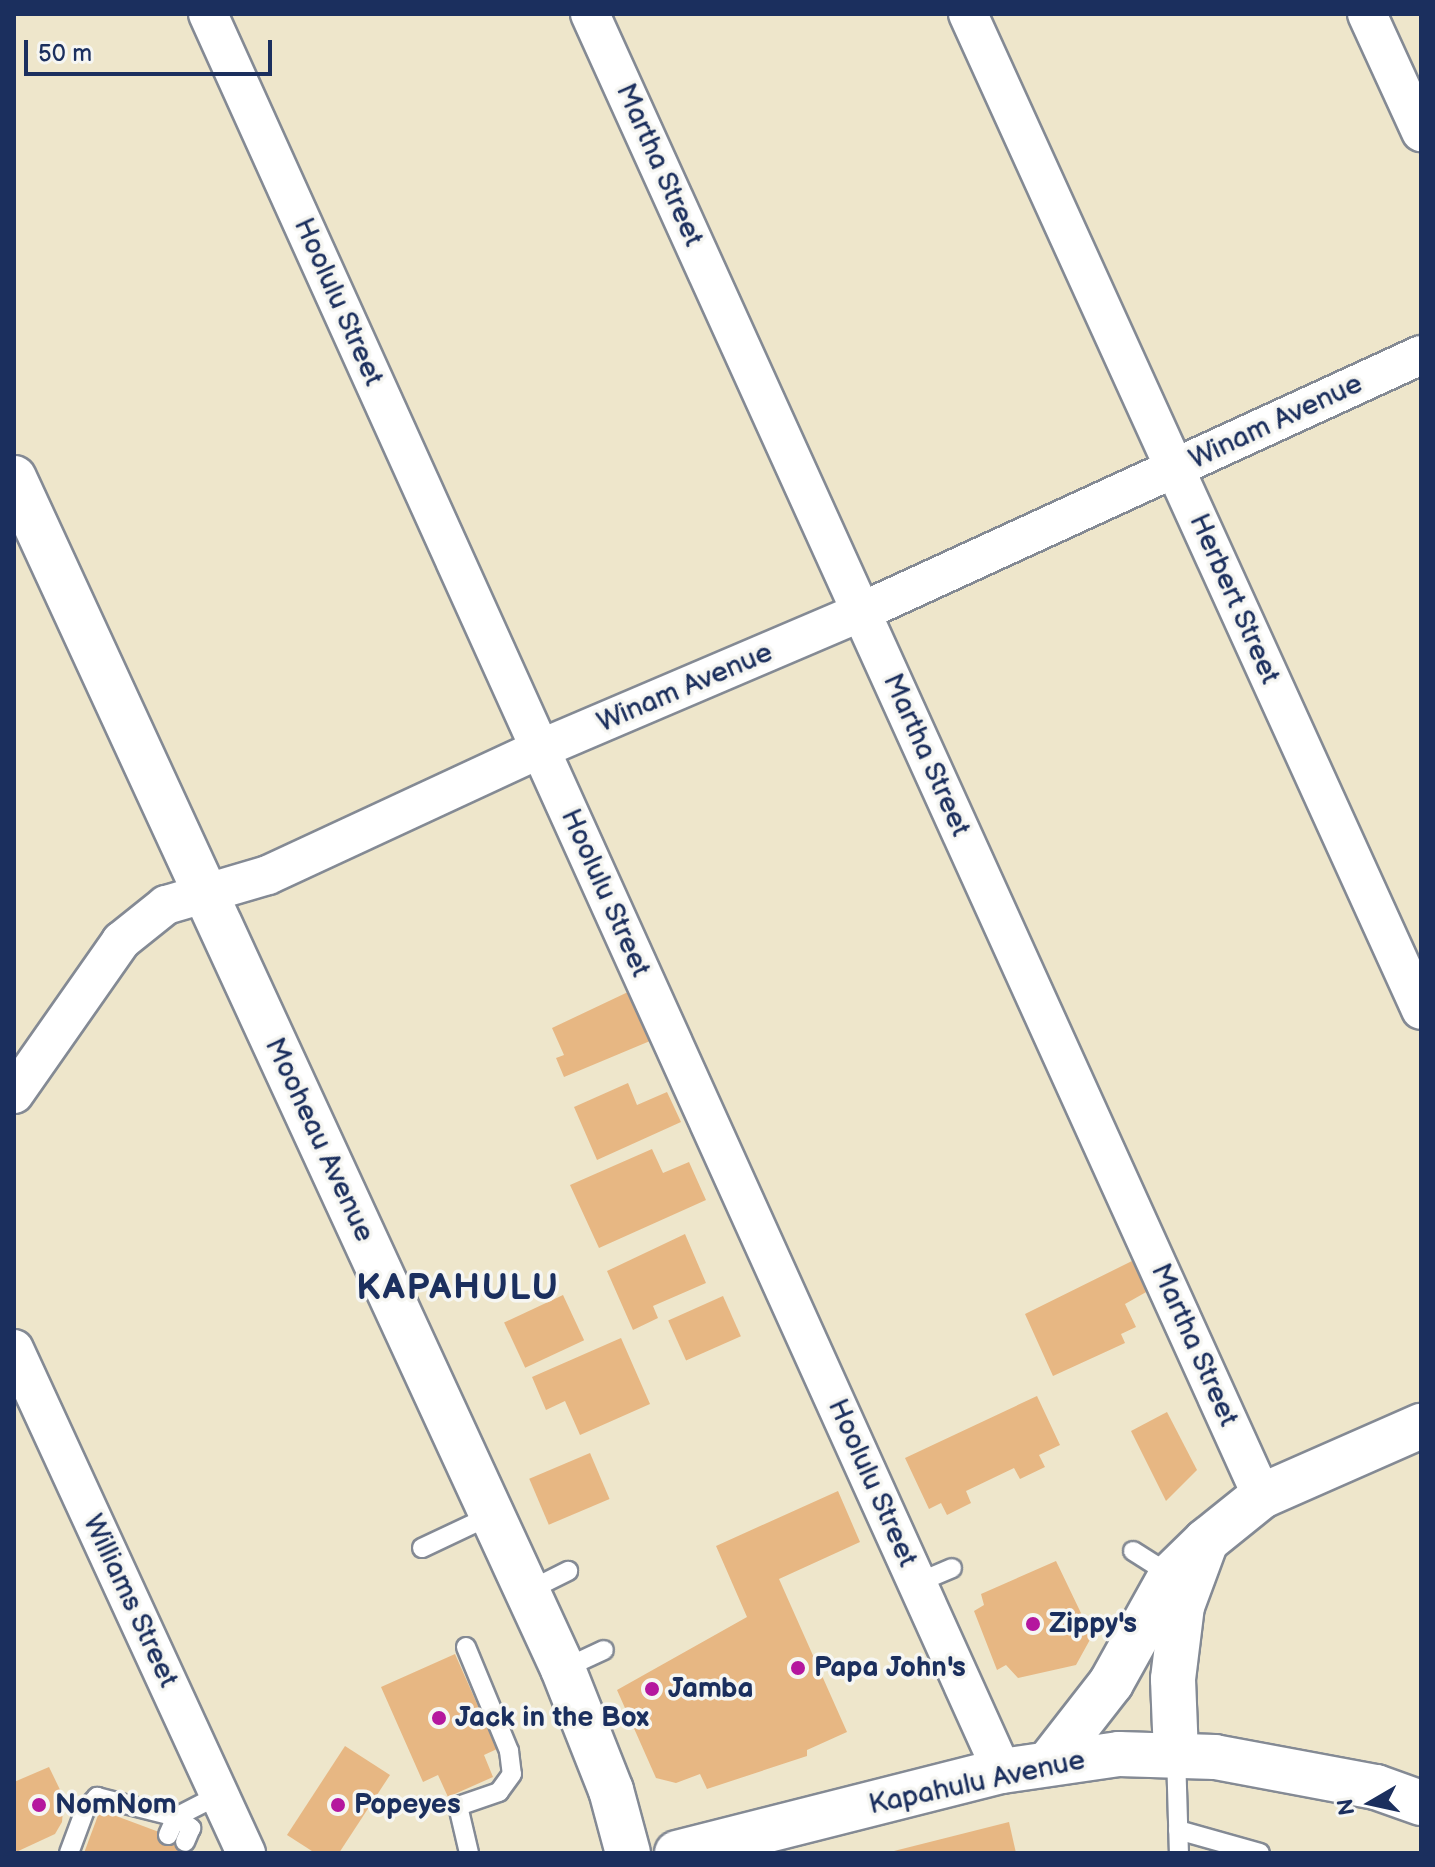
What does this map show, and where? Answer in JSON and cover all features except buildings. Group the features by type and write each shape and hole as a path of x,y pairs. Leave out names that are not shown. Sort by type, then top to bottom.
{"street":[{"name":"Hoolulu Street","path":"208,14 1002,1771"},
{"name":"Martha Street","path":"590,14 1262,1496"},
{"name":"Herbert Street","path":"968,14 1154,429 1177,467 1421,1010"},
{"path":"1367,14 1421,132"},
{"name":"Winam Avenue","path":"14,1094 121,941 166,905 268,875 540,749 861,612 1421,355"},
{"name":"Mooheau Avenue","path":"14,478 563,1669 611,1790 628,1853"},
{"name":"Williams Street","path":"14,1349 246,1853"},
{"path":"1051,1760 1111,1683 1171,1575 1206,1541 1262,1496 1421,1426"},
{"path":"1176,1754 1173,1679 1182,1606 1206,1541"},
{"name":"Kapahulu Avenue","path":"677,1853 1051,1760 1176,1754 1376,1787 1421,1803"}],"lane":[{"path":"422,1548 492,1515"},
{"path":"1133,1551 1171,1575"},
{"path":"917,1583 952,1568"},
{"path":"527,1592 568,1571"},
{"path":"466,1647 509,1751 512,1774 499,1792 458,1806 469,1853"},
{"path":"563,1669 604,1650"},
{"path":"1176,1754 1179,1853"},
{"path":"176,1817 219,1795"},
{"path":"69,1853 85,1810 97,1797 128,1813 176,1817 191,1828 177,1839"},
{"path":"1178,1830 1260,1853"}],"place":[{"name":"Zippy's","path":"1033,1624"},
{"name":"Papa John's","path":"798,1668"},
{"name":"Jamba","path":"652,1689"},
{"name":"Jack in the Box","path":"439,1718"},
{"name":"NomNom","path":"39,1805"},
{"name":"Popeyes","path":"338,1805"}],"district":[{"name":"KAPAHULU","path":"458,1289"}]}
